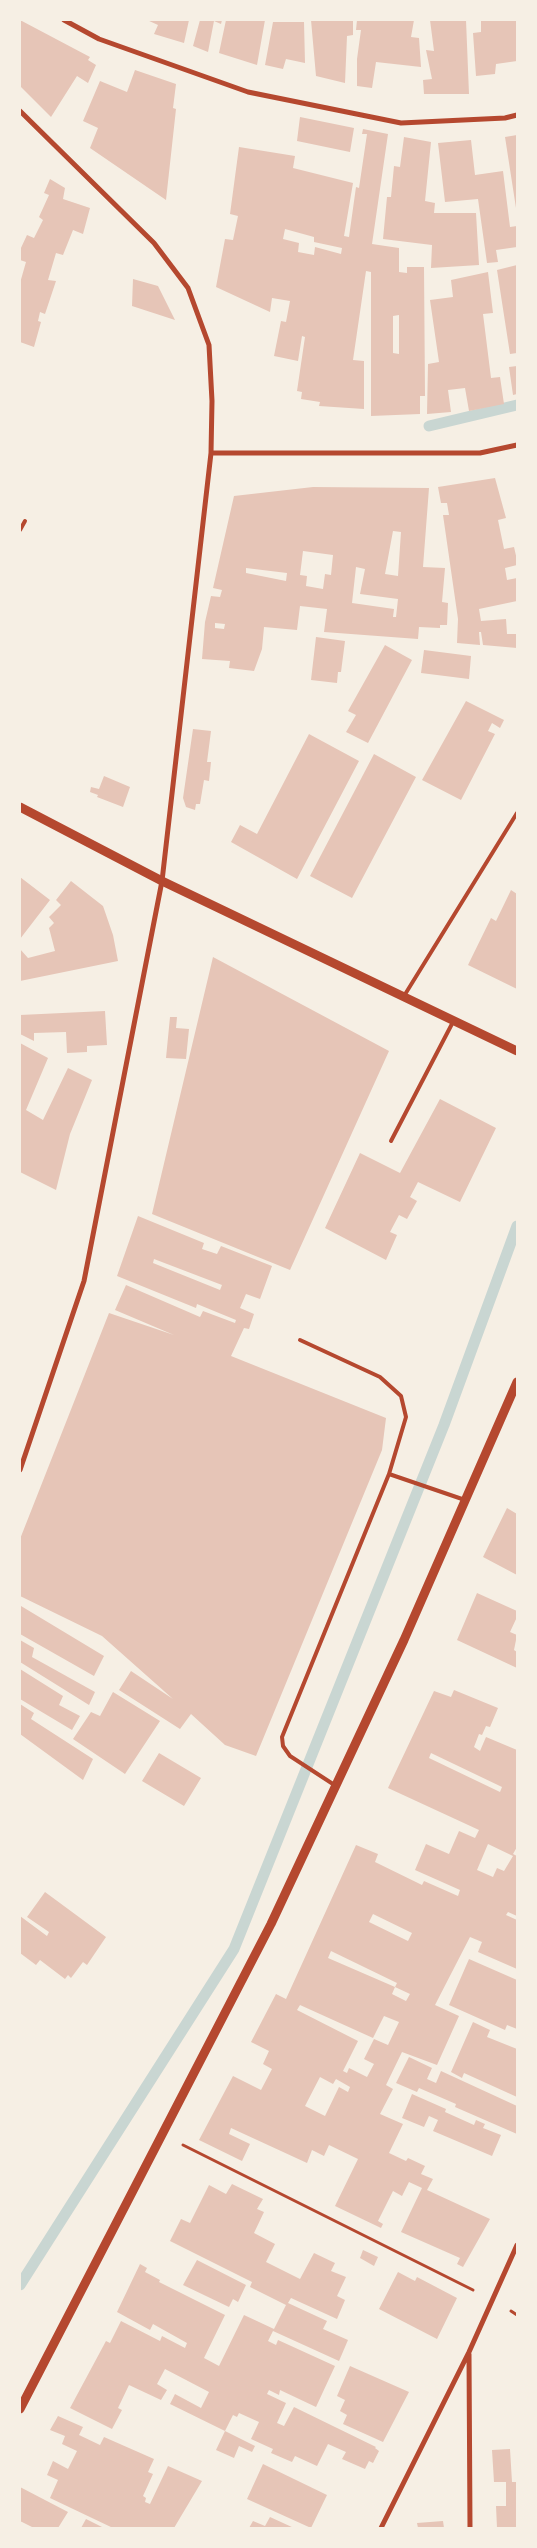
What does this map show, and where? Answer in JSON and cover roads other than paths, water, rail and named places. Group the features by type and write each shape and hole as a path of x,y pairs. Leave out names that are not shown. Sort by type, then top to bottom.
{"street":[{"path":"64,20 99,39 248,92 401,123 505,118 517,115"},
{"path":"20,111 154,243 188,288 209,345 211,453 162,881 84,1281 20,1470"},
{"path":"211,453 480,453 517,445"},
{"path":"20,807 162,881 517,1050"},
{"path":"20,2409 271,1924 404,1640 517,1382"},
{"path":"381,2528 469,2352 491,2299 517,2245"},
{"path":"469,2352 470,2528"}],"lane":[{"path":"20,530 25,521"},
{"path":"404,996 517,813"},
{"path":"391,1141 454,1020"},
{"path":"300,1340 380,1377 401,1396 406,1417 389,1474 282,1737 283,1746 290,1756 336,1786"},
{"path":"389,1474 466,1500"}],"waterway":[{"path":"429,426 517,405"},
{"path":"20,2285 234,1949 444,1425 517,1226"}]}
